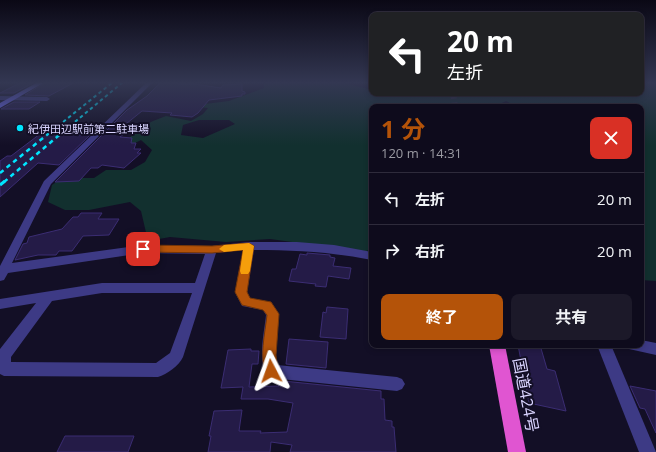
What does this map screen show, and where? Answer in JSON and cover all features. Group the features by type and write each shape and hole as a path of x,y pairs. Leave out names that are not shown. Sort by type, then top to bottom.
{"highway":[{"name":"国道424号","path":"498,348 517,452"}],"street":[{"path":"2,273 47,183 128,103"},
{"path":"2,273 94,255 143,249 212,250 249,246 297,246 334,249 369,255"},
{"path":"249,246 241,292 246,302 267,306 273,314 270,355 271,371 397,384"},
{"path":"47,298 4,355 4,369 158,370 176,357 212,250"},
{"path":"0,304 47,298 102,288 200,288"},
{"path":"644,347 656,349"},
{"path":"605,348 648,452"}],"green space":[{"path":"212,103 501,103 369,104 369,249 366,252 270,239 226,242 170,237 148,241 141,211 130,202 89,210 65,210 48,202 52,185 62,178 94,178 106,170 131,170 145,162 152,150 141,140 119,151 137,129 153,121 166,116 191,121 203,114 208,108 189,106","holes":["199,120 229,120 235,124 203,138 181,135 183,125"]},
{"path":"510,103 656,103 656,281 644,280 644,104"}],"building":[{"path":"12,103 38,103 29,109 1,109"},
{"path":"137,103 206,103 198,113 192,117 170,115 172,113 142,111 116,132 125,133 120,137 132,138 131,143 136,143 134,149 141,149 137,153 141,153 124,168 102,165 98,168 91,168 79,181 55,182 127,110"},
{"path":"40,134 90,135 59,165 38,163 0,197 0,161 7,156 11,156"},
{"path":"81,213 102,213 98,219 119,219 109,235 83,236 72,251 59,251 56,255 38,255 15,260 23,244 27,243 29,237 62,229 73,217 78,217"},
{"path":"307,253 330,255 330,257 335,258 333,266 351,268 349,279 328,276 326,287 315,286 316,284 289,281 292,269 296,269 300,254 307,255"},
{"path":"327,307 348,309 346,339 320,337 323,312 326,313"},
{"path":"289,339 328,342 326,368 286,364"},
{"path":"519,348 541,348 547,369 555,371 566,411 529,403"},
{"path":"251,349 251,351 259,351 258,364 252,364 249,387 279,386 279,383 282,383 283,381 381,391 381,399 384,399 385,420 392,421 392,427 394,427 396,452 290,452 292,445 271,442 270,452 208,452 211,436 209,436 214,411 242,410 239,431 261,431 260,433 287,432 293,403 268,399 241,399 243,387 221,388 228,350"},
{"path":"630,386 656,391 656,433 645,409 640,408"},
{"path":"65,436 134,436 128,452 57,452"}],"railway":[{"path":"58,126 87,103"},
{"path":"70,126 98,103"},
{"path":"0,173 59,125"},
{"path":"4,182 71,125"},
{"path":"0,185 5,181"}],"slow traffic":[{"path":"224,249 249,246 245,271"}],"place":[{"name":"紀伊田辺駅前第二駐車場","path":"20,128"}],"route":[{"path":"143,249 212,250 249,246 241,292 246,302 267,306 273,314 270,355 271,371"}]}
